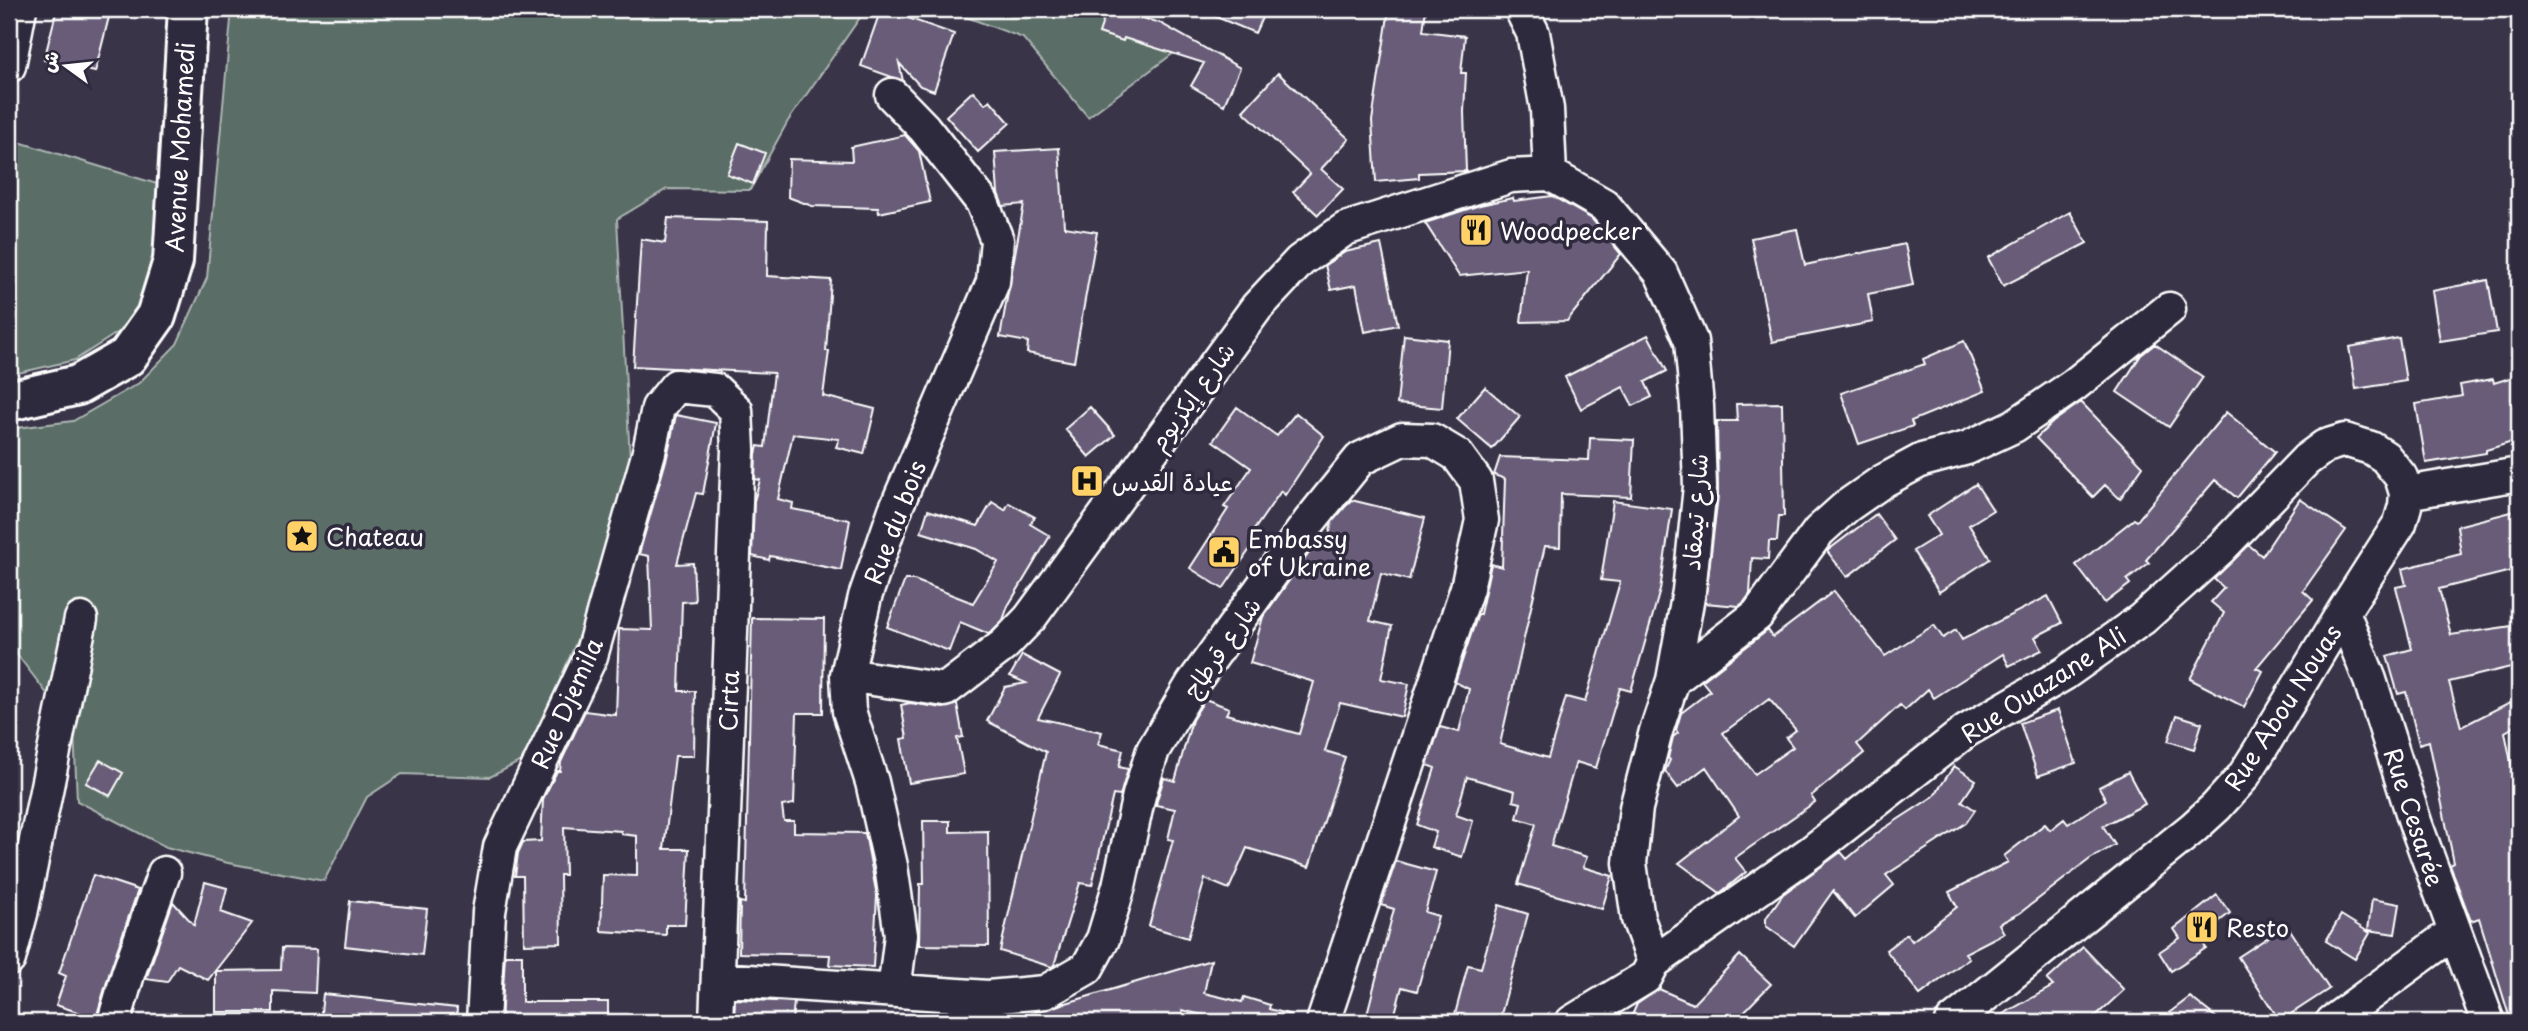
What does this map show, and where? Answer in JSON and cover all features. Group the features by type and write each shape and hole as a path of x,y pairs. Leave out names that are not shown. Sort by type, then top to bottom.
{"main road":[{"name":"Avenue Mohamedi","path":"9,401 78,384 127,357 156,316 173,261 188,9"}],"street":[{"path":"9,66 20,9"},
{"path":"1521,9 1533,33 1547,109 1550,174"},
{"name":"Rue du bois","path":"892,95 924,128 982,202 997,240 993,282 895,510 865,597 847,675 849,710 872,782 891,866 901,935 894,991"},
{"name":"شارع إيكزيوم","path":"847,675 945,690 1004,645 1030,618 1257,307 1300,261 1345,229 1511,176 1550,174"},
{"name":"شارع تيمقاد","path":"1550,174 1604,205 1661,273 1691,341 1700,487 1689,591 1673,680 1656,731 1636,808 1630,863 1638,919 1654,962"},
{"path":"1673,680 1757,615 1819,531 1847,506 1883,481 1922,460 1967,448 2014,426 2074,385 2169,309"},
{"name":"Rue Djemila","path":"483,1022 489,912 500,847 591,656 642,478 657,408 676,386 715,390"},
{"name":"Cirta","path":"715,390 736,410 738,450 716,1022"},
{"name":"شارع قرطاج","path":"718,979 988,997 1045,992 1087,968 1103,939 1153,750 1193,683 1309,522 1360,459 1402,439 1432,440 1457,455 1476,481 1482,520 1467,588 1323,1022"},
{"name":"Rue Ouazane Ali","path":"1654,962 1811,852 1966,731 2064,674 2141,619 2221,548 2306,460 2325,446 2345,440 2371,448 2385,457 2401,477 2406,493"},
{"path":"2406,493 2519,474"},
{"name":"Rue Abou Nouas","path":"1952,1022 2193,828 2243,777 2400,523 2406,493"},
{"name":"Rue Cesarée","path":"2343,612 2370,680 2453,933 2488,1022"},
{"path":"9,959 81,619"},
{"path":"114,1022 164,873"},
{"path":"2332,1022 2453,933"},
{"path":"1572,1022 1646,977 1654,962"}],"green space":[{"path":"232,9 866,9 788,121 750,190 667,189 617,219 631,478 577,640 527,758 490,777 402,774 367,797 324,881 228,863 166,847 77,801 74,729 9,644 9,429 73,421 139,383 177,344 207,278"},
{"path":"945,9 1127,9 1179,49 1088,117 1023,38"},
{"path":"9,139 167,187 155,289 126,327 75,360 9,375"}],"building":[{"path":"57,9 111,9 95,72 44,60"},
{"path":"881,9 954,34 934,91 920,86 899,63 903,81 861,66"},
{"path":"1107,9 1130,9 1129,14 1160,23 1240,68 1224,105 1191,86 1204,63 1099,33"},
{"path":"1197,9 1266,9 1255,33"},
{"path":"1389,9 1426,9 1423,31 1465,36 1461,73 1466,73 1466,171 1419,173 1419,178 1376,182 1372,121"},
{"path":"1278,73 1349,139 1321,169 1343,189 1318,215 1293,192 1310,174 1243,111"},
{"path":"973,91 985,104 990,100 1010,123 978,152 946,116"},
{"path":"905,135 919,151 930,202 879,213 878,208 812,206 788,197 789,159 852,161 851,147"},
{"path":"739,143 765,153 753,184 727,174"},
{"path":"1059,148 1064,227 1097,232 1074,362 1027,353 1028,342 1000,337 1024,204 1003,206 998,193 995,152"},
{"path":"1552,196 1592,219 1621,254 1567,321 1521,322 1527,269 1459,276 1425,223 1480,205 1513,198 1514,201"},
{"path":"2070,212 2087,243 2003,286 1988,258"},
{"path":"668,218 768,221 767,276 831,280 826,351 829,351 823,396 875,409 864,454 836,447 839,439 793,434 778,499 793,503 792,509 850,520 841,570 770,556 769,560 752,556 754,501 760,480 755,479 756,454 758,446 765,447 774,373 633,366 641,239 665,243"},
{"path":"1797,229 1805,265 1905,244 1913,285 1868,294 1873,322 1772,342 1751,238"},
{"path":"1381,244 1398,325 1365,332 1356,285 1331,290 1325,265 1345,252"},
{"path":"2488,280 2497,332 2440,341 2432,291"},
{"path":"1404,335 1448,340 1442,408 1397,404"},
{"path":"1648,335 1667,371 1645,382 1652,397 1633,406 1623,387 1581,409 1565,377"},
{"path":"2399,338 2406,381 2356,389 2349,347"},
{"path":"1964,341 1985,391 1911,421 1913,426 1859,444 1841,393 1925,364 1923,359"},
{"path":"2155,344 2203,377 2169,427 2117,392 2141,355"},
{"path":"2519,375 2519,440 2486,450 2486,453 2426,463 2416,404 2462,396 2460,385 2493,379 2494,383"},
{"path":"1485,387 1520,417 1492,449 1457,419"},
{"path":"2081,402 2143,466 2120,499 2105,485 2093,497 2036,438"},
{"path":"1782,403 1784,516 1779,516 1777,541 1769,541 1768,559 1752,558 1750,594 1744,602 1739,606 1705,603 1718,496 1717,421 1737,421 1736,404"},
{"path":"1090,407 1115,435 1089,457 1065,429"},
{"path":"1237,407 1277,436 1296,413 1324,436 1285,495 1281,491 1252,533 1258,537 1223,589 1190,568 1228,509 1224,507 1251,468 1213,441"},
{"path":"2226,412 2275,452 2237,498 2215,480 2146,560 2149,563 2127,580 2130,584 2105,603 2076,565 2134,519 2137,521"},
{"path":"676,415 716,423 703,494 696,493 677,564 693,563 695,601 682,602 679,691 695,691 694,756 675,756 664,849 689,849 685,925 666,925 666,935 601,931 603,875 637,876 637,836 621,834 621,831 564,827 565,875 560,875 561,943 524,944 523,876 515,876 518,853 523,842 541,841 543,799 557,771 560,771 561,762 585,711 616,715 619,629 652,630 649,556 639,554 667,457"},
{"path":"1590,438 1634,440 1631,497 1561,494 1560,547 1545,546 1500,744 1548,758 1566,697 1585,702 1620,582 1601,580 1613,501 1672,509 1660,590 1631,691 1620,688 1596,768 1576,762 1551,846 1587,857 1583,867 1612,876 1602,909 1518,884 1536,824 1517,818 1521,803 1513,801 1515,791 1467,777 1456,815 1473,821 1462,857 1431,847 1436,832 1417,825 1435,768 1427,765 1440,727 1459,732 1469,689 1455,682 1480,614 1491,564 1502,567 1505,479 1494,475 1500,457 1589,460"},
{"path":"1976,484 1993,510 1969,525 1990,559 1939,592 1913,551 1939,535 1927,516"},
{"path":"2300,499 2346,530 2303,591 2313,600 2256,668 2263,671 2244,707 2190,679 2224,613 2211,602 2224,588 2214,579 2249,545 2262,556"},
{"path":"1351,500 1425,518 1409,580 1381,573 1370,621 1392,626 1381,679 1409,684 1402,717 1340,703 1325,751 1345,757 1309,867 1247,848 1229,889 1205,879 1188,938 1149,926 1173,840 1168,839 1175,809 1156,805 1157,800 1164,778 1175,781 1192,720 1205,699 1229,708 1226,714 1299,734 1314,682 1250,663 1263,617 1317,542 1327,545 1332,522"},
{"path":"992,502 1005,510 1009,503 1035,517 1030,524 1050,536 1008,606 1003,620 989,634 960,622 949,651 887,627 905,580 914,580 973,603 998,562 976,549 921,532 928,510 978,526"},
{"path":"2519,510 2519,569 2439,589 2451,635 2519,625 2519,665 2449,682 2461,727 2510,702 2519,720 2519,724 2505,732 2519,803 2519,1022 2511,1022 2479,918 2471,921 2450,865 2454,863 2429,741 2419,744 2406,692 2398,694 2387,656 2412,649 2396,587 2406,585 2402,569 2461,554 2457,526"},
{"path":"1876,514 1895,540 1847,577 1827,551"},
{"path":"1834,591 1885,656 1934,625 1943,638 1956,630 1962,640 2048,596 2062,623 2035,637 2042,650 2009,666 2003,654 1934,698 1928,689 1905,710 1900,705 1857,744 1864,753 1811,796 1815,802 1735,858 1746,872 1720,893 1679,863 1739,816 1706,767 1678,788 1665,771 1670,760 1668,758 1673,737 1678,733 1676,730 1681,713 1710,691 1702,681 1768,630 1773,637","holes":["1769,699 1796,730 1786,738 1793,747 1755,774 1723,733"]},
{"path":"752,618 824,619 823,713 797,713 794,804 782,806 784,821 794,821 794,832 865,833 877,896 873,967 829,965 830,955 739,953 740,902 745,903"},
{"path":"1022,655 1060,675 1038,718 1102,732 1098,744 1123,750 1119,767 1128,769 1120,796 1113,795 1092,885 1080,883 1052,967 1000,951 1046,752 987,721 1005,687 1026,683 1010,676"},
{"path":"910,703 943,708 957,704 963,737 957,738 964,774 909,783 901,739 907,738 901,705"},
{"path":"2058,710 2076,763 2038,776 2020,723"},
{"path":"2177,715 2202,723 2194,749 2168,741"},
{"path":"100,760 123,773 110,796 86,783"},
{"path":"1954,766 1976,780 1962,801 1975,810 1966,823 1886,875 1894,885 1855,918 1833,891 1794,946 1766,926 1766,918 1783,894 1841,852 1847,859 1880,831 1934,796"},
{"path":"2128,772 2145,804 2103,826 2115,845 2090,859 2020,913 1999,924 2004,933 1965,953 1969,958 1920,995 1886,950 1907,934 1912,941 1957,907 1949,892 2008,862 2004,856 2045,824 2050,830 2064,819 2068,824 2106,800 2099,787"},
{"path":"923,821 950,821 950,832 988,831 989,946 919,945 920,884 924,884"},
{"path":"1396,861 1436,872 1425,912 1438,916 1417,991 1402,987 1393,1021 1367,1014 1394,909 1381,905"},
{"path":"93,875 138,890 96,1018 56,1005 66,976 59,973"},
{"path":"205,882 227,888 221,912 252,923 208,980 178,965 167,982 146,979 173,902 194,925"},
{"path":"2217,895 2230,913 2199,937 2206,948 2171,971 2159,952 2180,938 2174,929"},
{"path":"2372,899 2400,904 2395,934 2368,930"},
{"path":"350,901 427,909 422,955 345,946"},
{"path":"1499,905 1528,914 1499,1022 1453,1022 1468,965 1481,968"},
{"path":"2341,915 2370,933 2355,959 2326,941"},
{"path":"2287,925 2329,989 2280,1021 2238,957"},
{"path":"2083,947 2124,990 2089,1022 1989,1022 2053,986 2047,980"},
{"path":"282,948 317,949 315,993 273,991 273,1012 216,1012 216,971 281,970"},
{"path":"505,955 522,955 522,1002 608,1002 608,1022 501,1022"},
{"path":"1740,955 1771,984 1734,1022 1629,1022 1637,1004 1659,989 1693,1004"},
{"path":"1211,960 1204,993 1242,1002 1244,997 1270,1005 1269,1009 1292,1015 1291,1022 1231,1022 1182,1010 1185,1022 1020,1022 1019,1017"},
{"path":"323,994 457,1008 456,1022 320,1022"},
{"path":"2190,997 2222,1022 2157,1022"},
{"path":"735,999 794,1002 792,1022 734,1022"}],"place":[{"name":"Woodpecker","path":"1476,230"},
{"name":"عيادة القدس","path":"1087,481"},
{"name":"Chateau","path":"302,536"},
{"name":"Embassy of Ukraine","path":"1224,552"},
{"name":"Resto","path":"2202,927"}]}
